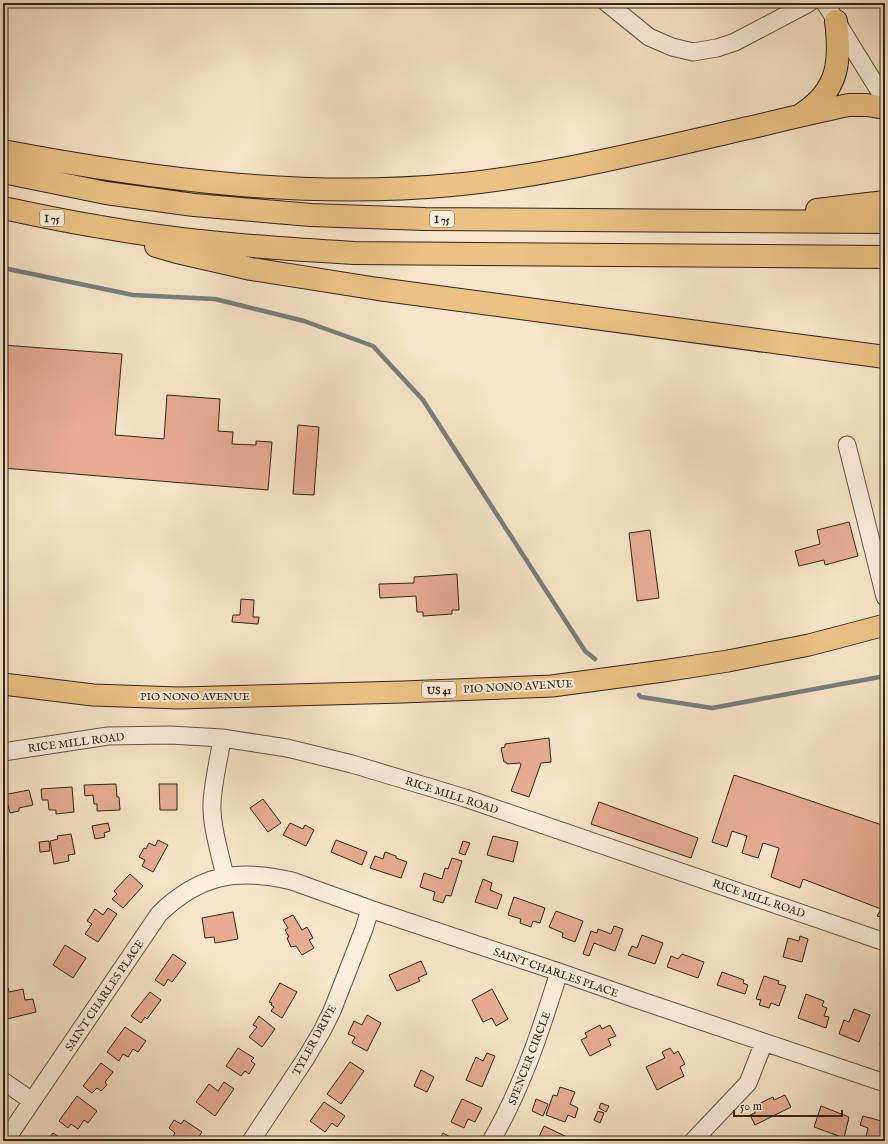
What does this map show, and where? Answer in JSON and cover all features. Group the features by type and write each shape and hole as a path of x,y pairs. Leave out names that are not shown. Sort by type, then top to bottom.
{"highway":[{"path":"800,116 813,107 822,98 836,73 838,41 836,21"},
{"path":"3,151 94,167 234,185 294,189 405,189 461,184 526,175 599,162 849,105 866,105 885,108"},
{"name":"I 75","path":"3,172 106,193 194,205 311,215 425,219 751,221 883,212"},
{"name":"I 75","path":"3,208 102,228 205,241 354,253 885,257"},
{"path":"102,228 177,252 251,269 378,289 885,357"}],"main road":[{"name":"PIO NONO AVENUE","path":"3,684 93,695 179,698 552,686 728,661 809,645 885,626"}],"street":[{"path":"607,3 649,37 672,47 693,52 717,48 735,42 809,3"},
{"path":"825,3 885,100"},
{"path":"847,445 885,597"},
{"name":"RICE MILL ROAD","path":"3,752 108,736 170,735 222,738 287,748 352,764 424,786 608,846 885,942"},
{"path":"222,738 213,790 212,813 225,876"},
{"name":"SAINT CHARLES PLACE","path":"5,1141 159,914 170,903 198,885 225,876 245,874 292,881 370,909 885,1083"},
{"name":"TYLER DRIVE","path":"251,1141 306,1058 332,1011 364,929 370,909"},
{"name":"SPENCER CIRCLE","path":"491,1141 507,1114 532,1053 547,1012 559,972"},
{"path":"693,1141 748,1083 764,1042"},
{"path":"3,1081 32,1101"}],"building":[{"path":"3,345 122,354 115,435 164,439 167,395 220,399 218,431 233,432 232,444 256,445 256,441 272,442 268,490 3,468"},
{"path":"298,425 319,427 314,495 293,494"},
{"path":"849,522 858,556 825,565 824,560 799,566 795,551 820,544 817,530"},
{"path":"650,530 659,598 637,601 629,533"},
{"path":"457,574 459,610 452,610 452,614 423,616 423,612 417,612 416,596 380,598 379,584 414,583 414,577"},
{"path":"241,599 254,600 253,617 259,617 258,624 232,622 233,615 240,615"},
{"path":"549,738 551,762 541,763 529,797 511,791 521,765 520,763 507,764 504,762 501,748 505,747 505,744"},
{"path":"734,775 885,826 885,918 877,916 881,909 803,879 800,888 771,877 779,848 763,843 758,858 742,853 747,836 732,831 727,847 712,842"},
{"path":"116,784 120,810 97,811 97,804 94,804 93,795 85,796 84,785"},
{"path":"159,784 177,784 177,810 160,810"},
{"path":"72,787 74,812 56,814 56,810 49,810 48,800 42,800 41,789"},
{"path":"29,790 33,805 19,808 19,811 10,813 8,805 3,806 3,795"},
{"path":"263,799 281,823 268,832 250,808"},
{"path":"599,802 698,838 691,858 591,824"},
{"path":"108,823 110,831 104,833 105,837 95,839 92,826"},
{"path":"290,823 303,829 305,825 314,830 306,846 283,835"},
{"path":"71,834 75,854 68,855 69,861 54,864 50,841 58,839 57,836"},
{"path":"493,836 518,842 513,862 487,855"},
{"path":"158,840 168,845 153,872 142,866 145,860 139,857 149,843 155,846"},
{"path":"336,840 367,852 362,865 331,852"},
{"path":"49,841 50,851 40,852 39,842"},
{"path":"463,841 470,843 465,855 459,853"},
{"path":"385,852 407,862 401,878 370,868 375,856 383,859"},
{"path":"452,858 462,861 451,896 446,895 443,903 433,900 435,892 420,887 424,873 442,879 445,868 448,869"},
{"path":"130,874 143,886 123,908 112,899 117,894 114,891"},
{"path":"483,879 492,883 490,890 502,895 497,909 475,902"},
{"path":"514,897 545,908 540,923 533,921 531,927 520,923 521,919 508,915"},
{"path":"108,908 117,914 98,942 85,934 92,924 87,921 95,909 103,915"},
{"path":"556,911 583,921 575,942 562,937 563,933 549,927"},
{"path":"233,912 238,939 215,943 214,937 205,938 202,918"},
{"path":"293,915 302,930 307,927 313,938 309,940 314,948 302,955 296,946 291,947 287,938 289,937 285,930 288,928 283,920"},
{"path":"614,926 623,929 615,951 594,943 589,956 583,954 591,931 597,933 598,929 611,934"},
{"path":"642,935 663,943 655,964 628,955 632,946 637,948"},
{"path":"800,936 808,939 802,962 783,957 788,938 799,941"},
{"path":"65,945 86,958 73,978 53,965"},
{"path":"173,954 186,963 172,982 168,979 164,986 155,980"},
{"path":"682,954 704,962 698,978 667,967 671,956 678,959"},
{"path":"421,961 427,974 418,978 420,981 397,991 389,975"},
{"path":"722,972 744,980 743,983 748,985 745,994 717,985"},
{"path":"764,976 779,981 778,984 786,986 779,1006 771,1003 769,1008 759,1005 761,1000 756,999"},
{"path":"280,983 297,992 282,1018 271,1011 274,1007 271,1005 272,1003 269,1002"},
{"path":"8,988 9,992 23,989 25,1000 33,999 36,1012 3,1020 3,989"},
{"path":"492,989 508,1019 496,1026 492,1018 483,1022 472,1000"},
{"path":"150,992 161,1000 147,1019 145,1017 141,1023 131,1016"},
{"path":"806,994 824,1001 822,1006 827,1008 824,1016 829,1017 826,1028 798,1018"},
{"path":"854,1009 870,1015 859,1042 839,1034 844,1020 849,1022"},
{"path":"367,1015 381,1023 367,1051 352,1043 355,1037 348,1034 354,1021 362,1025"},
{"path":"259,1016 275,1029 262,1047 249,1037 257,1027 253,1025"},
{"path":"885,1024 885,1046 880,1045"},
{"path":"600,1025 602,1029 610,1025 616,1036 608,1039 611,1045 590,1056 581,1040 587,1037 585,1033"},
{"path":"125,1027 146,1041 138,1052 133,1049 128,1057 123,1054 119,1061 107,1052"},
{"path":"238,1048 254,1058 251,1061 255,1064 249,1074 245,1071 241,1076 226,1066"},
{"path":"670,1048 674,1054 678,1051 685,1064 680,1067 684,1076 657,1090 646,1067 665,1058 662,1052"},
{"path":"487,1053 495,1056 482,1087 466,1080 476,1057 483,1061"},
{"path":"350,1062 364,1071 341,1104 327,1094"},
{"path":"101,1063 113,1072 105,1082 107,1085 101,1091 97,1088 92,1093 83,1086"},
{"path":"421,1070 434,1077 427,1092 414,1086"},
{"path":"224,1082 234,1089 215,1116 196,1102 209,1084 218,1091"},
{"path":"560,1087 575,1092 570,1104 578,1108 575,1118 568,1115 565,1122 546,1115 553,1095 557,1096"},
{"path":"785,1095 791,1107 755,1125 750,1115 755,1113 754,1106 773,1097 774,1100"},
{"path":"77,1096 97,1111 88,1123 84,1120 78,1129 71,1124 68,1128 59,1121"},
{"path":"462,1099 482,1108 475,1122 468,1119 464,1128 451,1122"},
{"path":"536,1099 548,1104 543,1116 532,1111"},
{"path":"324,1102 345,1116 337,1127 332,1123 325,1132 310,1121"},
{"path":"601,1103 609,1106 606,1112 599,1108"},
{"path":"821,1106 849,1117 844,1138 814,1127"},
{"path":"598,1111 604,1113 600,1123 594,1120"},
{"path":"863,1116 885,1122 885,1140 879,1139 879,1141 865,1141 868,1128 860,1125"},
{"path":"174,1120 181,1124 184,1120 202,1132 196,1141 176,1141 172,1138 175,1133 169,1128"},
{"path":"544,1126 569,1138 567,1141 537,1141"},
{"path":"53,1133 65,1141 47,1141"},
{"path":"443,1133 456,1140 456,1141 439,1141"}],"waterway":[{"path":"3,268 133,295 215,299 304,321 373,346 423,400 585,651 595,659"},
{"path":"639,695 641,697 712,708 885,676"}]}
